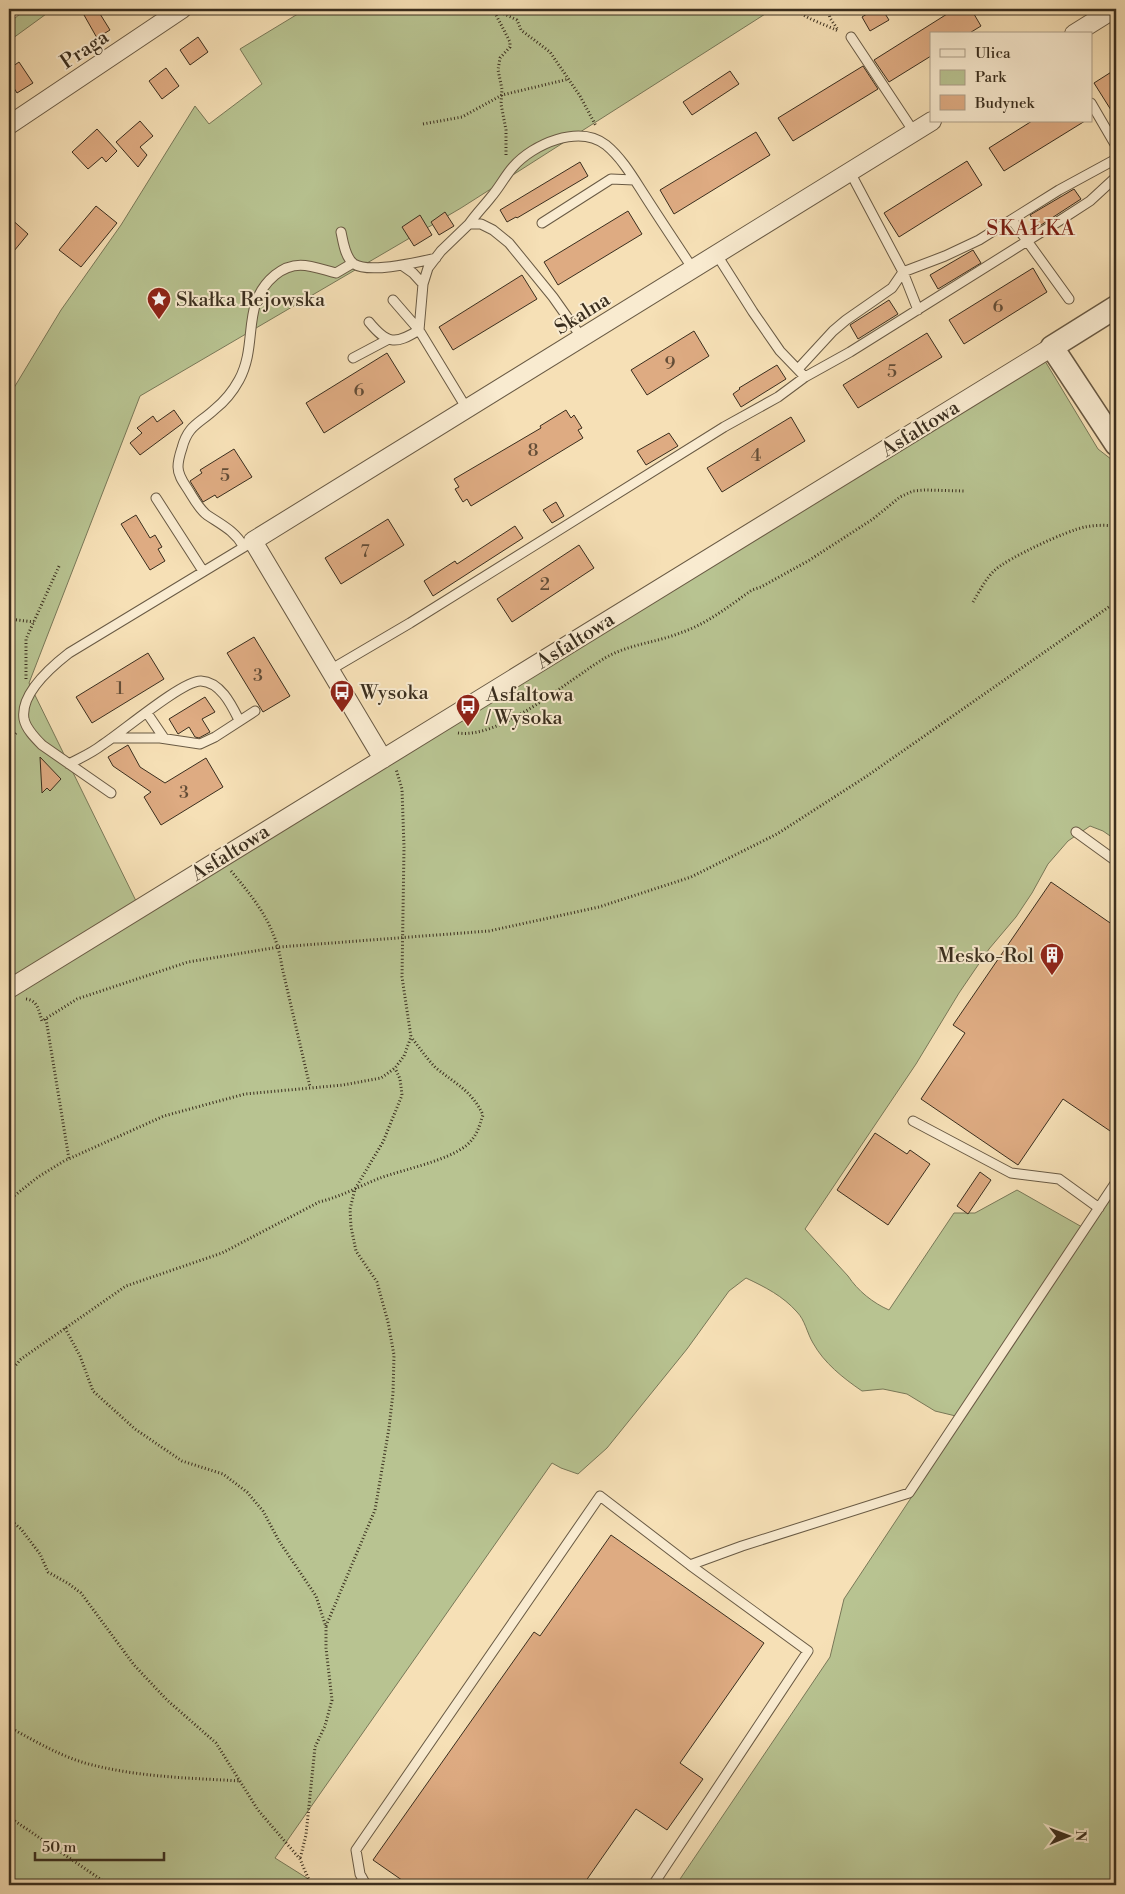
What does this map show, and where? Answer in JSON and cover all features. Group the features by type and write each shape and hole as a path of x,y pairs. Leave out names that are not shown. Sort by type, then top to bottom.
{"street":[{"name":"Praga","path":"9,125 182,9"},
{"path":"1077,32 1114,9"},
{"name":"Skalna","path":"249,544 930,122"},
{"name":"Asfaltowa","path":"9,989 385,766 1116,307"},
{"path":"1052,348 1114,438"},
{"path":"249,544 330,670 385,766"}],"lane":[{"path":"851,37 914,132"},
{"path":"1092,105 1116,146"},
{"path":"419,330 422,284 428,268 468,224 513,166 527,154 549,142 566,137 582,137 599,141 606,145 626,166 693,269"},
{"path":"798,370 846,320 892,288 903,272 946,256 979,240 1059,190 1116,159"},
{"path":"850,172 903,272 918,310"},
{"path":"330,670 410,623 724,427 778,397 805,378 918,310 1090,201 1116,177"},
{"path":"542,223 611,179 634,180"},
{"path":"1012,220 1026,242 1069,299"},
{"path":"468,224 481,224 494,230 509,243 553,297 582,338"},
{"path":"341,232 347,256 353,264 358,266 403,266 436,258"},
{"path":"717,255 780,352 805,378"},
{"path":"112,793 42,745 32,736 24,720 26,702 50,667 68,653 249,544 226,526 207,515 200,508 181,479 178,467 185,435 195,424 223,402 240,379 250,349 253,310 258,293 264,284 276,273 296,265 311,265 336,273 353,264"},
{"path":"403,266 414,273 422,284"},
{"path":"393,300 419,330 467,409"},
{"path":"369,322 387,340"},
{"path":"353,358 387,340 400,340 419,330"},
{"path":"156,498 204,572"},
{"path":"69,764 100,747 179,690 195,681 210,684 227,696 240,720"},
{"path":"113,738 164,738 200,744 255,711"},
{"path":"147,713 164,738"},
{"path":"1076,832 1116,861"},
{"path":"913,1121 1010,1173 1059,1179 1099,1208"},
{"path":"690,1565 742,1546 909,1493 1116,1182"},
{"path":"366,1885 360,1874 356,1850 600,1496 690,1565 808,1651 653,1885"}],"path":[{"path":"493,9 517,20 521,30 550,52 580,96 606,145"},
{"path":"493,9 510,42 510,47 498,62 502,89 501,104 507,145 504,180"},
{"path":"796,9 807,17 838,30"},
{"path":"828,9 830,18 838,30 842,34 851,37"},
{"path":"423,124 462,116 502,95 568,80"},
{"path":"464,727 455,732 471,734 487,730 525,710 606,657 622,649 667,638 698,627 752,590 762,587 808,561 873,519 900,497 925,490 964,491"},
{"path":"973,602 994,570 1022,555 1077,529 1095,526 1116,526"},
{"path":"29,696 25,671 26,639 60,564"},
{"path":"30,994 22,999 31,999 36,1003 42,1022 77,999 188,962 279,947 498,929 599,908 692,878 786,829 867,776 1116,602"},
{"path":"9,619 34,622"},
{"path":"9,1200 38,1177 69,1159 150,1122 186,1109 245,1094 343,1085 381,1078 395,1068 404,1056 411,1037 402,977 402,789 396,768 385,766"},
{"path":"223,875 231,870 248,891 264,913 279,947 310,1087"},
{"path":"46,1019 69,1159"},
{"path":"9,1373 22,1359 126,1286 222,1253 302,1211 381,1178 449,1156 466,1146 478,1133 483,1115 477,1101 435,1066 411,1037"},
{"path":"326,1627 375,1510 393,1393 394,1355 388,1322 378,1282 356,1251 351,1227 350,1209 355,1188 383,1142 402,1095 400,1079 395,1068"},
{"path":"65,1328 80,1356 93,1391 135,1429 182,1461 223,1474 247,1492 263,1511 279,1541 316,1596 326,1627 326,1648 332,1700 325,1726 315,1747 306,1835 300,1859"},
{"path":"9,1519 21,1529 35,1548 48,1572 81,1592 134,1665 167,1700 216,1743 242,1781 258,1810 300,1859 311,1885"},
{"path":"9,1727 84,1763 143,1774 242,1781"},
{"path":"9,1817 109,1885"}],"green space":[{"path":"26,9 53,9 9,41 9,23"},
{"path":"306,9 773,9 461,208 140,396 29,683 138,905 1039,351 1098,449 1116,463 1116,840 1103,831 1090,826 1068,841 1048,864 1032,893 1016,917 989,949 959,993 916,1064 805,1229 861,1292 889,1310 954,1213 975,1213 1017,1190 1089,1231 1116,1190 1116,1885 676,1885 830,1657 844,1599 964,1418 935,1411 907,1394 883,1389 862,1391 828,1364 813,1343 800,1315 792,1306 773,1292 746,1278 729,1291 687,1349 607,1448 578,1474 552,1463 275,1858 318,1885 9,1885 9,396 61,310 121,225 195,106 209,124 262,84 240,49"}],"building":[{"path":"97,9 110,30 97,38 84,15"},
{"path":"875,9 882,9 889,20 870,31 862,17"},
{"path":"955,9 971,9 981,26 971,32 930,32 930,57 889,82 874,60"},
{"path":"198,37 208,52 190,65 180,50"},
{"path":"19,62 33,83 17,93 9,80 9,69"},
{"path":"863,66 878,89 793,141 778,118"},
{"path":"166,68 179,86 162,99 149,81"},
{"path":"1116,69 1116,118 1094,83"},
{"path":"730,71 739,84 692,115 683,102"},
{"path":"140,121 153,136 140,147 147,155 138,167 116,142"},
{"path":"1030,122 1083,122 1004,171 989,148"},
{"path":"97,129 117,151 106,162 102,157 88,169 72,152"},
{"path":"756,132 770,155 674,214 660,190"},
{"path":"967,161 982,185 899,237 884,213"},
{"path":"580,162 588,176 507,222 500,210"},
{"path":"1074,189 1081,199 1038,227 1030,215"},
{"path":"96,206 117,223 81,267 59,250"},
{"path":"628,211 642,234 558,285 544,262"},
{"path":"445,212 454,226 439,235 431,222"},
{"path":"420,215 432,235 414,246 402,227"},
{"path":"9,217 28,234 9,257"},
{"path":"973,250 981,263 938,289 930,275"},
{"path":"1033,268 1047,292 964,344 949,320"},
{"path":"522,275 537,299 453,350 439,327"},
{"path":"889,300 898,314 858,339 850,325"},
{"path":"694,331 709,356 647,395 631,370"},
{"path":"927,333 942,357 858,408 843,385"},
{"path":"387,353 405,382 324,433 306,403"},
{"path":"777,365 786,379 741,407 733,394 739,388"},
{"path":"174,410 183,423 140,455 130,443 142,433 137,428 153,416 157,422"},
{"path":"566,410 571,418 574,415 582,428 578,430 583,438 471,506 467,499 463,502 455,489 459,487 454,479 541,428 540,426"},
{"path":"791,417 805,441 722,492 707,468"},
{"path":"669,433 678,446 646,465 637,451"},
{"path":"234,449 252,477 217,498 215,495 203,502 190,481 202,473 200,470"},
{"path":"556,502 564,516 552,523 543,510"},
{"path":"136,515 150,538 155,535 162,547 158,549 165,561 150,570 121,524"},
{"path":"388,519 404,545 341,584 325,558"},
{"path":"515,526 523,538 433,596 424,581 455,561 457,564"},
{"path":"579,545 594,568 512,622 497,599"},
{"path":"254,637 290,696 263,712 227,653"},
{"path":"148,653 164,679 92,723 76,697"},
{"path":"205,697 215,712 202,719 210,732 199,738 195,737 189,727 178,734 169,719"},
{"path":"128,745 140,767 165,783 206,758 223,787 161,825 144,797 151,792 113,766 108,757"},
{"path":"40,757 61,779 50,791 47,788 42,793"},
{"name":"Mesko-Rol","path":"1051,882 1116,927 1116,1135 1063,1099 1018,1165 921,1099 965,1033 953,1025"},
{"path":"875,1133 907,1154 910,1150 930,1164 888,1225 837,1190"},
{"path":"980,1172 991,1180 968,1214 957,1206"},
{"path":"611,1535 764,1643 680,1763 703,1779 667,1830 636,1809 583,1885 409,1885 373,1860 534,1632 540,1636"}],"railway":[{"path":"9,13 13,9"}],"place":[{"name":"Skałka Rejowska","path":"159,320"},
{"name":"Wysoka","path":"342,713"},
{"name":"Asfaltowa / Wysoka","path":"468,727"},
{"name":"Mesko-Rol","path":"1052,976"}],"district":[{"name":"SKAŁKA","path":"1031,228"}]}
